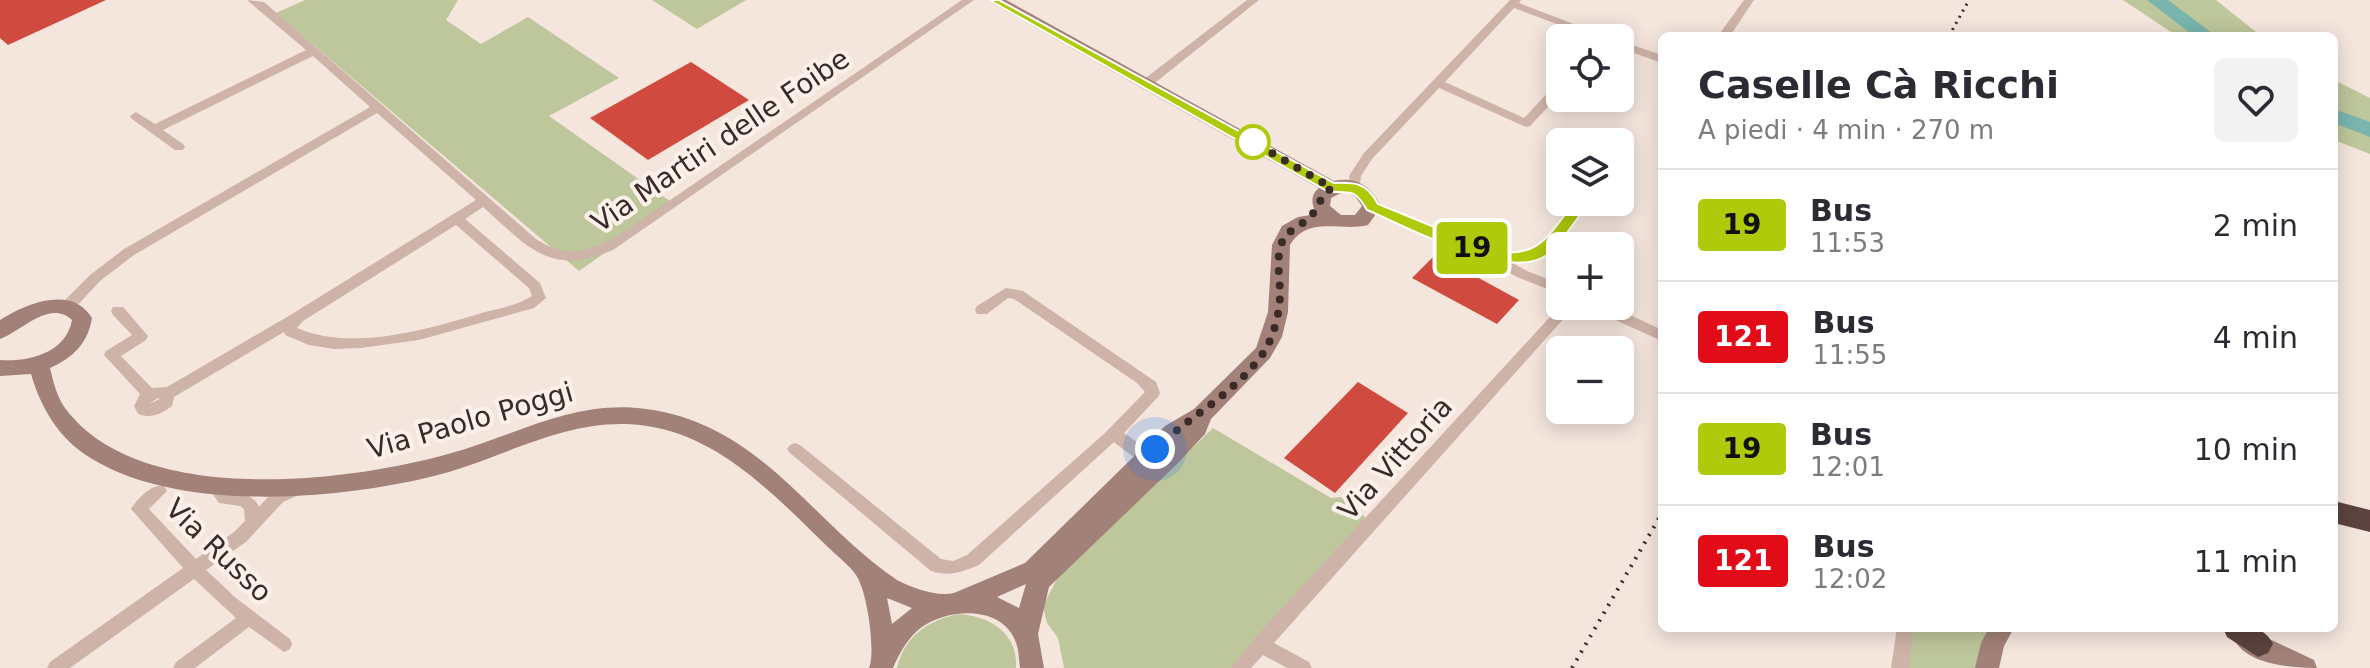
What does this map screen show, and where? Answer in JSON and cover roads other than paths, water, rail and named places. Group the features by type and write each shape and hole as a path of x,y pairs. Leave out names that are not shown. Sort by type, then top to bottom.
{"highway":[{"path":"2338,513 2370,521"}],"main road":[{"path":"883,661 901,629 920,613 1014,579 1045,560 1147,457 1186,422 1201,415 1253,364 1267,345 1280,296 1281,245 1289,231 1328,202 1355,186 1365,194 1372,207 1367,215 1352,222 1328,202 1147,83 995,0"},
{"path":"0,368 16,369 38,364 67,348 83,327 77,311 67,307 37,311 2,328"},
{"name":"Via Paolo Poggi","path":"38,364 58,416 91,446 141,469 215,486 298,488 341,485 415,471 580,420 611,415 655,420 700,431 735,451 849,552 869,575"},
{"path":"1026,633 1032,600 1045,573 1170,457 1197,428 1201,415"},
{"path":"869,575 905,596 983,602 1005,611 1026,633 1033,654 1032,668"},
{"path":"869,575 879,612 883,661"},
{"path":"1987,668 1993,643 2000,632"},
{"path":"2247,636 2305,668"}],"street":[{"name":"Via Martiri delle Foibe","path":"257,1 544,252 570,258 593,254 636,231 969,0"},
{"path":"1147,83 1254,0"},
{"path":"1727,32 1749,0"},
{"path":"1355,186 1355,176 1368,156 1513,2 1569,24"},
{"path":"1634,49 1658,58"},
{"path":"155,129 314,51"},
{"path":"1437,83 1526,123 1546,102"},
{"path":"67,307 95,278 129,252 378,108"},
{"path":"136,116 179,147"},
{"path":"118,311 141,336 111,355 150,395 142,402 143,410 160,408 167,402 168,394 484,201"},
{"path":"1372,207 1478,250 1546,282"},
{"path":"298,317 290,331 298,336 311,341 359,342 427,333 535,302 539,298 535,286 456,218"},
{"path":"795,449 925,557 945,569 973,560 1153,393 1151,386 1018,295 1006,293 982,310"},
{"name":"Via Vittoria","path":"1240,668 1555,320"},
{"path":"1628,320 1658,334"},
{"path":"1113,433 1147,457"},
{"path":"215,486 224,498 243,500 251,506 253,520"},
{"path":"56,668 240,537 278,497 298,488"},
{"name":"Via Russo","path":"159,491 139,509 195,570 284,644"},
{"path":"182,668 250,617"},
{"path":"1900,668 1904,632"},
{"path":"1260,644 1303,668"}],"waterway":[{"path":"2156,0 2200,32"},
{"path":"2338,118 2370,130"}],"railway":[{"path":"1951,32 1969,0"},
{"path":"1572,668 1658,520"}]}
